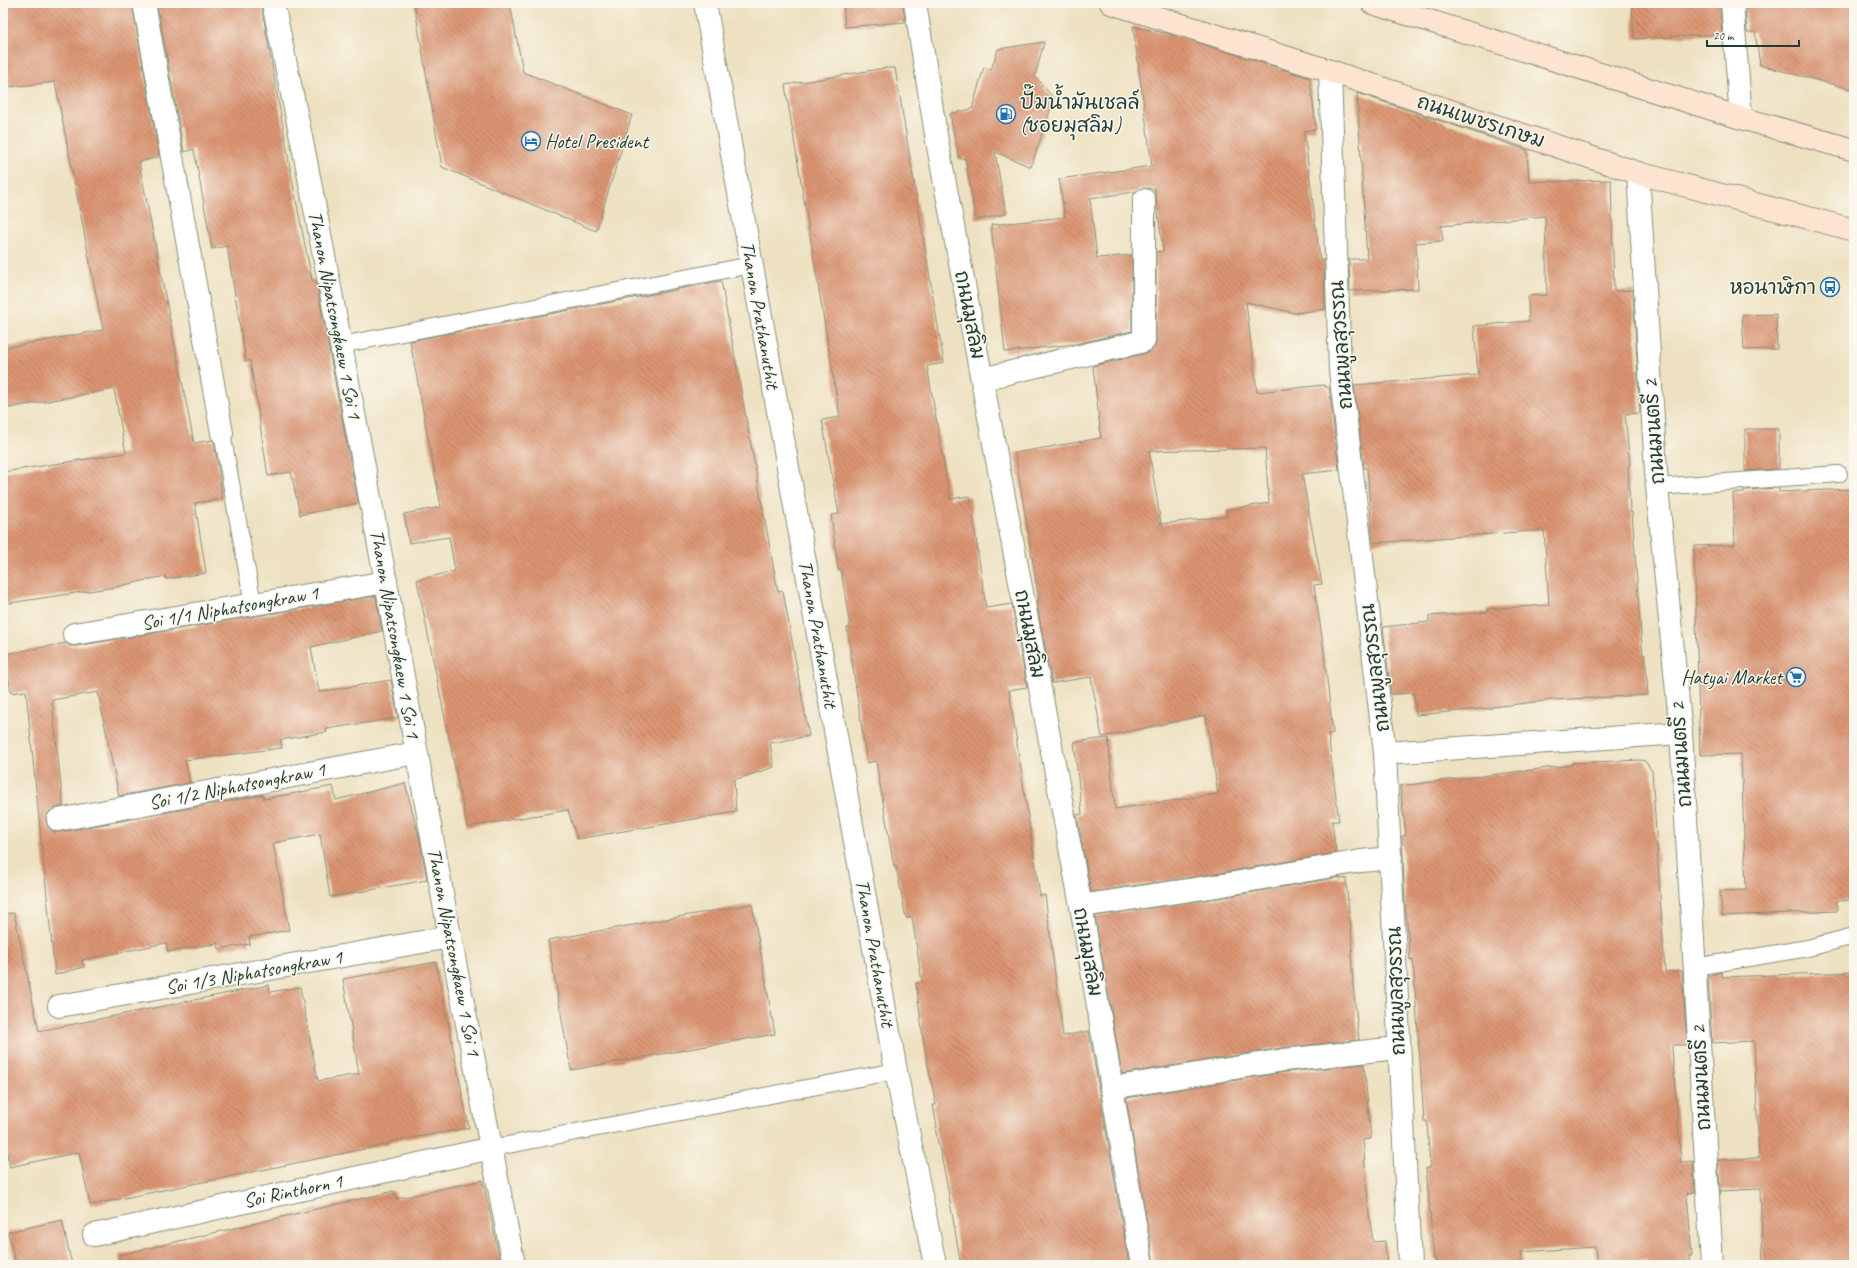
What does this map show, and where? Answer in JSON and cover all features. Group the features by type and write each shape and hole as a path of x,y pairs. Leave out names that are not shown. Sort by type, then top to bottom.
{"main road":[{"name":"ถนนเพชรเกษม","path":"1111,3 1330,71 1638,173 1854,230"},
{"path":"1372,3 1741,118 1854,150"}],"street":[{"path":"144,3 222,433"},
{"name":"Thanon Nipatsongkaew 1 Soi 1","path":"273,3 305,156 386,582 450,937 514,1265"},
{"name":"Thanon Prathanuthit","path":"705,3 896,1071 935,1265"},
{"name":"ถนนมุสลิม","path":"915,3 938,141 1081,906 1142,1265"},
{"path":"1732,3 1741,118"},
{"name":"ถนนพูลสุวรรณ","path":"1330,71 1340,370 1385,753 1391,858 1398,1048 1410,1265"},
{"name":"ถนนมนตรี 2","path":"1638,173 1657,486 1681,733 1712,1265"},
{"path":"982,379 1144,341 1144,200"},
{"name":"Soi 1/1 Niphatsongkraw 1","path":"74,634 386,582"},
{"path":"1385,753 1681,733"},
{"name":"Soi 1/2 Niphatsongkraw 1","path":"58,820 416,753"},
{"path":"1081,906 1223,885 1361,861 1391,858"},
{"name":"Soi 1/3 Niphatsongkraw 1","path":"59,1006 450,937"},
{"path":"1111,1088 1284,1060 1398,1048"},
{"name":"Soi Rinthorn 1","path":"94,1235 492,1148"}],"lane":[{"path":"341,345 751,265"},
{"path":"222,433 253,604"},
{"path":"1657,486 1839,474"},
{"path":"1695,967 1808,948 1854,936"},
{"path":"492,1148 896,1071"}],"building":[{"path":"3,3 132,3 159,157 139,162 194,443 212,440 214,442 223,499 195,503 206,573 166,579 165,576 115,587 3,604 3,472 126,453 114,389 3,409 3,348 103,330 55,82 9,87 6,56 3,56"},
{"path":"157,3 261,3 294,190 312,280 316,281 358,503 300,515 291,472 268,476 250,360 246,362 227,246 212,249 194,149 184,152"},
{"name":"Hotel President","path":"414,3 510,3 523,72 632,115 596,231 442,167"},
{"path":"843,3 903,3 905,22 845,27"},
{"path":"1632,3 1720,3 1722,34 1634,39"},
{"path":"1745,3 1854,3 1854,90 1760,65 1755,32 1747,32"},
{"path":"1133,26 1177,36 1310,78 1316,129 1304,131 1320,260 1324,260 1325,309 1295,313 1246,302 1257,392 1324,385 1325,387 1329,387 1339,470 1302,474 1322,584 1314,585 1323,644 1333,733 1328,734 1339,821 1332,821 1336,853 1221,873 1091,892 1077,815 1082,814 1074,742 1108,738 1115,809 1218,794 1206,715 1102,737 1091,677 1052,683 1036,601 1039,600 1015,453 1101,438 1093,366 1147,353 1155,347 1156,252 1163,251 1155,189 1144,188 1135,192 1090,198 1097,258 1132,255 1132,331 1075,344 1005,352 991,225 1065,217 1059,179 1152,166","holes":["1265,448 1269,503 1226,510 1227,516 1161,524 1149,451"]},
{"path":"1044,42 1035,76 1054,99 1031,167 995,152 1006,214 976,220 965,158 959,159 950,114 972,109 984,67 991,70 998,49"},
{"path":"885,68 895,68 944,363 927,366 950,499 970,496 986,608 1012,604 1027,687 1009,690 1040,896 1045,895 1063,1036 1089,1031 1129,1265 961,1265 946,1179 935,1128 937,1127 933,1105 936,1105 924,1045 916,983 922,982 912,917 906,918 896,866 894,867 876,761 867,763 847,628 850,628 841,569 838,570 831,515 839,514 822,420 840,417 785,85"},
{"path":"1357,93 1527,150 1529,182 1611,180 1614,291 1633,290 1640,413 1625,414 1630,465 1628,465 1630,512 1632,512 1641,636 1643,655 1645,655 1648,695 1552,700 1492,708 1416,715 1414,693 1391,694 1383,627 1429,622 1429,616 1488,612 1487,609 1549,605 1544,530 1373,543 1367,468 1364,468 1354,385 1478,375 1474,326 1529,321 1528,296 1547,295 1545,216 1441,226 1443,241 1416,243 1418,289 1350,291 1349,259 1367,259"},
{"path":"721,281 778,592 783,591 809,736 770,743 774,767 734,780 736,812 577,839 568,810 467,827 417,580 455,571 449,537 409,543 404,514 441,507 410,341"},
{"path":"1776,314 1777,349 1744,350 1742,315"},
{"path":"1745,429 1779,429 1779,469 1745,471"},
{"name":"Hatyai Market","path":"1779,488 1779,492 1854,489 1854,900 1837,901 1837,911 1722,916 1720,891 1746,890 1741,754 1700,755 1694,546 1735,545 1733,493 1744,493 1744,490"},
{"path":"376,596 382,631 311,647 319,692 391,680 398,718 326,729 327,732 280,740 282,748 185,760 190,783 119,796 98,692 52,700 63,806 50,811 46,816 46,822 49,828 54,832 60,832 263,795 264,799 333,786 336,800 405,783 420,840 427,880 330,897 320,834 273,843 289,930 249,937 250,944 219,949 218,943 168,952 166,943 82,960 84,967 55,975 26,691 11,693 5,654 66,643 70,646 76,646"},
{"path":"1645,761 1652,771 1665,972 1682,971 1687,1045 1672,1045 1672,1049 1681,1162 1693,1161 1695,1192 1687,1193 1692,1256 1689,1256 1690,1265 1648,1265 1648,1261 1597,1265 1595,1247 1521,1252 1522,1265 1436,1265 1436,1259 1434,1259 1426,1168 1430,1168 1427,1121 1424,1121 1413,959 1410,960 1405,901 1402,836 1406,835 1400,786 1572,765 1572,763"},
{"path":"1340,877 1340,879 1346,878 1353,950 1351,951 1353,985 1359,1040 1282,1048 1122,1074 1095,916 1225,897"},
{"path":"752,904 775,1034 571,1070 548,940"},
{"path":"14,913 39,1031 269,985 270,992 300,987 318,1081 359,1074 343,979 436,962 469,1128 389,1142 389,1144 90,1205 79,1152 10,1167 3,1135 3,914"},
{"path":"1722,972 1722,977 1854,972 1854,1265 1763,1265 1760,1189 1720,1191 1718,1160 1759,1158 1754,1041 1712,1043 1708,975"},
{"path":"1364,1064 1371,1139 1363,1140 1369,1215 1373,1242 1385,1241 1387,1265 1154,1265 1126,1098 1286,1072"},
{"path":"483,1180 501,1265 120,1265 119,1255 394,1191 396,1199"},
{"path":"62,1220 72,1265 16,1265 8,1232"}],"place":[{"name":"ปั๊มน้ำมันเชลล์ (ซอยมุสลิม)","path":"1006,114"},
{"name":"Hotel President","path":"531,141"},
{"name":"หอนาฬิกา","path":"1830,287"},
{"name":"Hatyai Market","path":"1796,677"}]}
